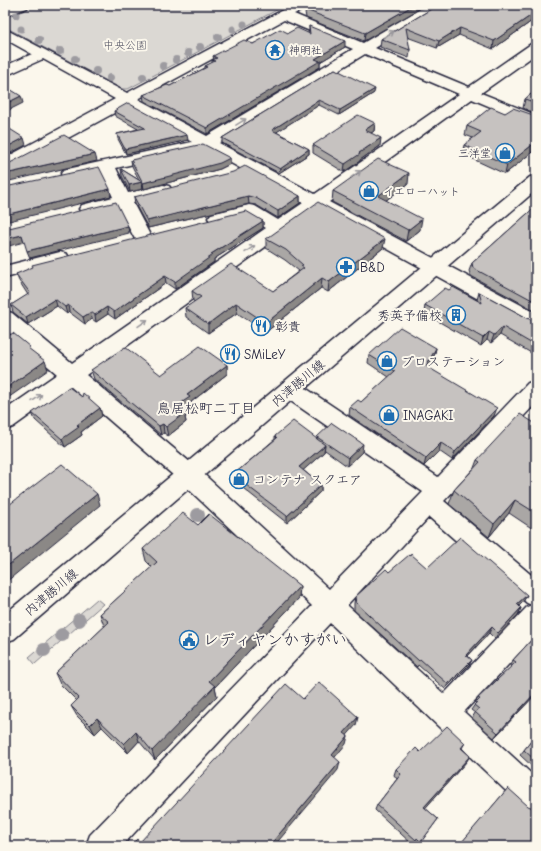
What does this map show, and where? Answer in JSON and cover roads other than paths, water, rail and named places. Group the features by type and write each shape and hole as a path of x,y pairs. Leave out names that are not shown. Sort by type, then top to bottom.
{"street":[{"path":"5,12 22,5"},
{"path":"5,165 302,5"},
{"path":"51,178 207,143 436,5"},
{"path":"284,15 366,48 536,121"},
{"path":"5,33 436,266 536,322"},
{"path":"5,420 536,47"},
{"path":"5,72 43,54"},
{"path":"227,174 246,163"},
{"path":"106,166 142,237"},
{"name":"内津勝川線","path":"5,630 536,181"},
{"path":"72,213 175,187"},
{"path":"204,222 249,210 278,229"},
{"path":"5,272 74,255"},
{"path":"5,318 189,475 536,798"},
{"path":"290,389 433,496 536,595"},
{"path":"101,846 536,389"},
{"path":"445,713 536,616"}],"place":[{"name":"神明社","path":"275,50"},
{"name":"三洋堂","path":"505,153"},
{"name":"イエローハット","path":"369,191"},
{"name":"B&D","path":"346,267"},
{"name":"秀英予備校","path":"456,315"},
{"name":"彰貴","path":"261,326"},
{"name":"SMiLeY","path":"230,354"},
{"name":"プロステーション","path":"387,361"},
{"name":"INAGAKI","path":"389,415"},
{"name":"コンテナ スクエア","path":"239,479"},
{"name":"レディヤンかすがい","path":"189,640"}],"district":[{"name":"鳥居松町二丁目","path":"206,408"}],"park label":[{"name":"中央公園","path":"125,45"}]}
